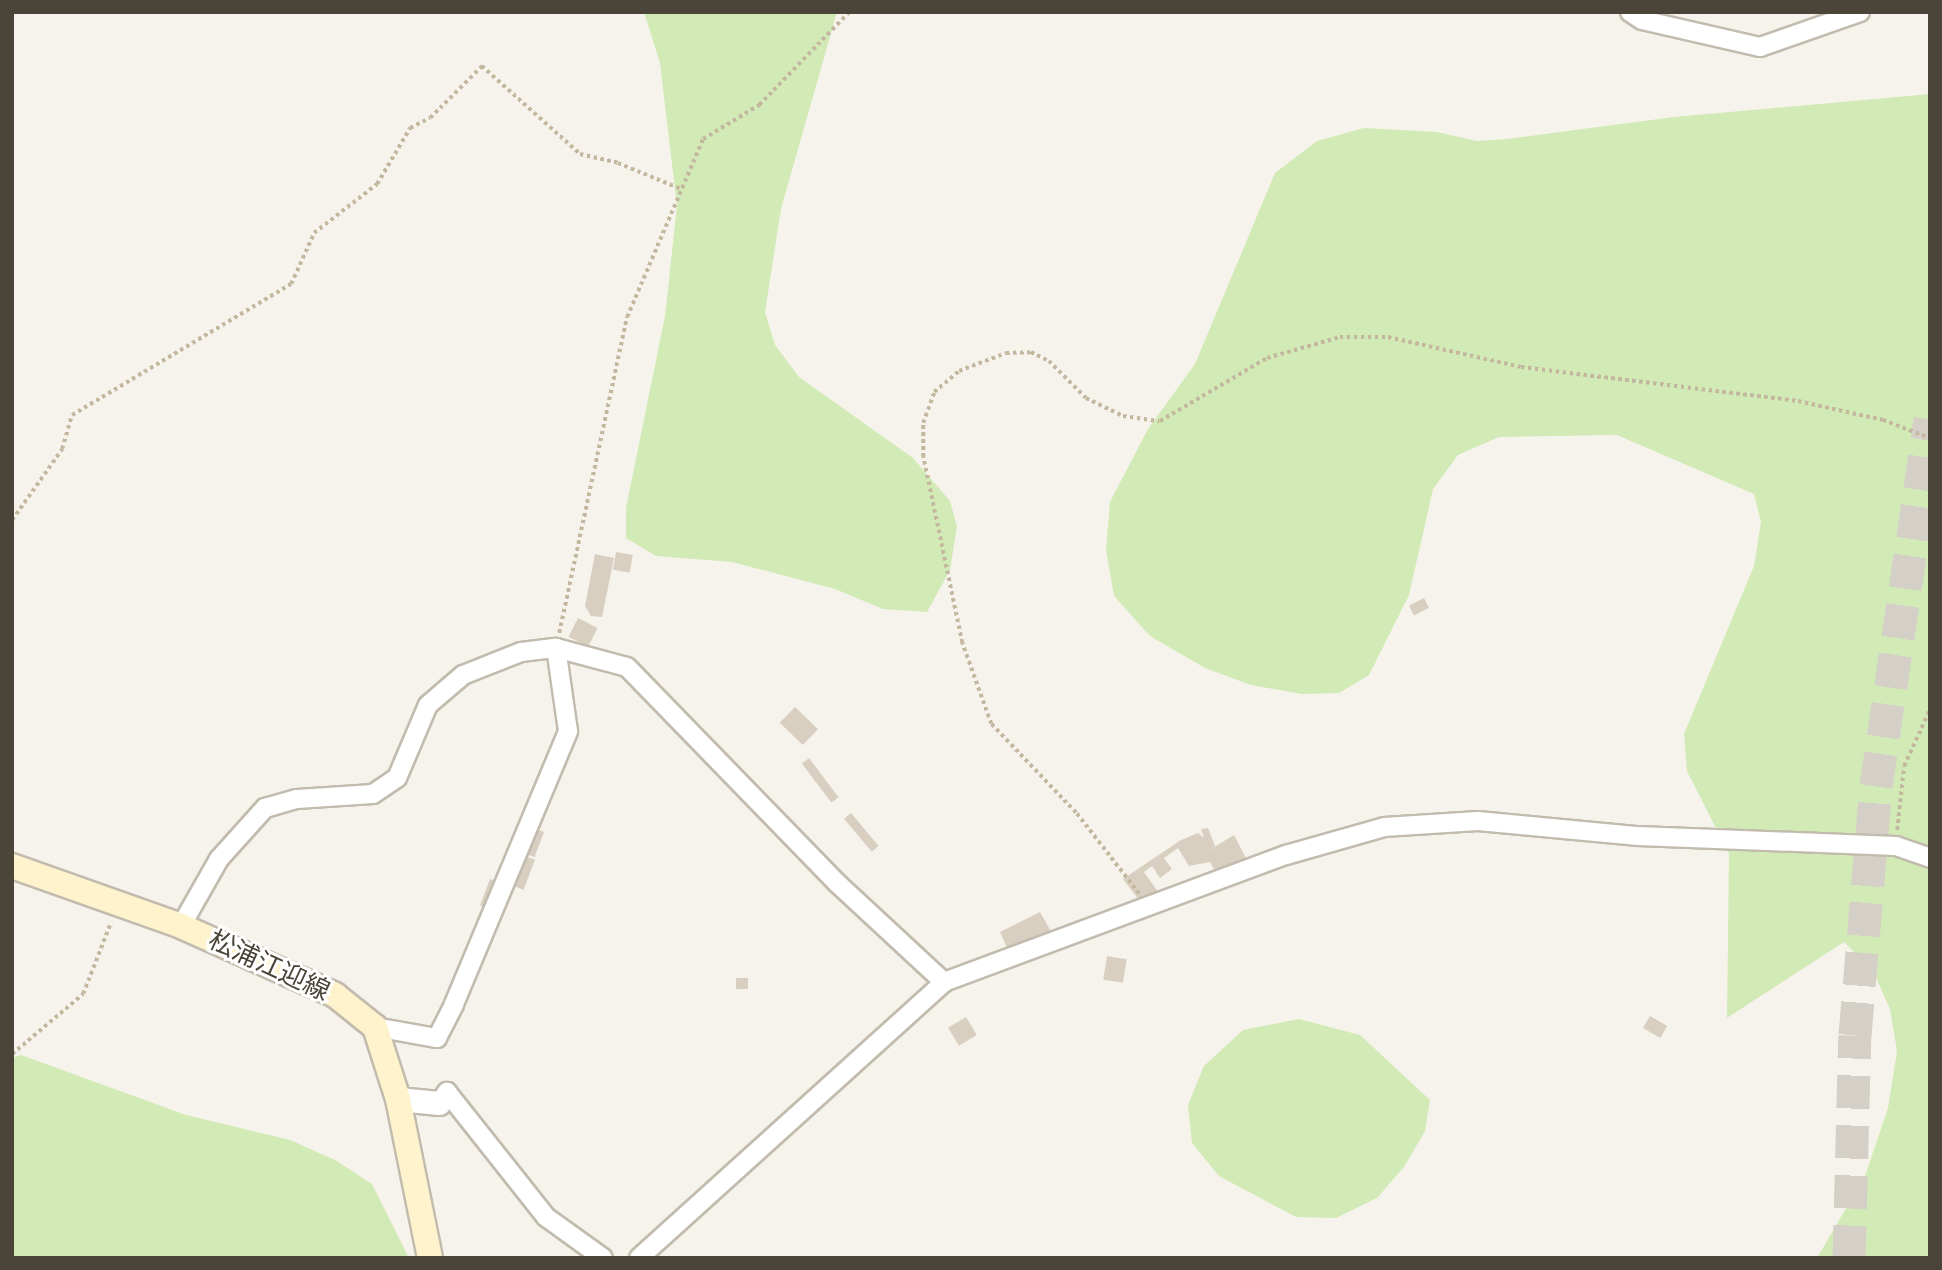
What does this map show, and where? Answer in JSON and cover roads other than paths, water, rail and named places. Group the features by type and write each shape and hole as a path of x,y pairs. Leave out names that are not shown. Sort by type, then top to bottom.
{"main road":[{"name":"松浦江迎線","path":"12,866 181,926 335,995 375,1027"},
{"path":"375,1027 398,1099 430,1258"}],"street":[{"path":"1630,12 1642,20 1760,47 1860,12"},
{"path":"375,1027 438,1038 449,1015 568,731 556,648"},
{"path":"181,926 219,859 265,808 297,799 373,794 397,778 428,705 463,675 521,652 556,648 627,667 838,883 944,982"},
{"path":"639,1258 944,982 1286,855 1384,827 1478,821 1638,836 1896,846 1930,858"},
{"path":"398,1099 439,1103 447,1092 546,1217 603,1258"}],"tunnel":[{"path":"1849,1258 1855,1035 1876,786 1930,419"}]}
